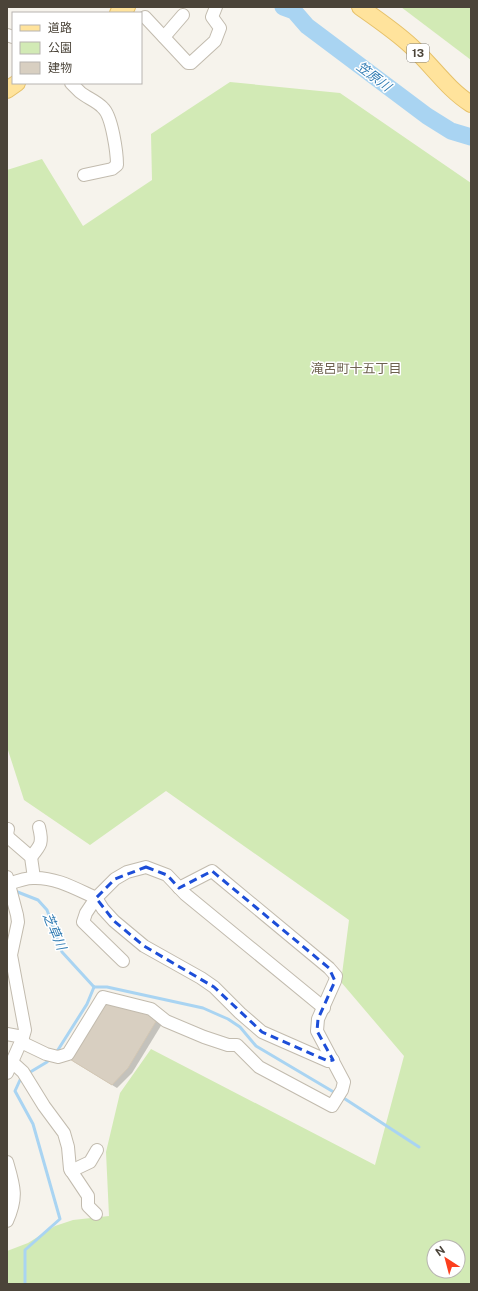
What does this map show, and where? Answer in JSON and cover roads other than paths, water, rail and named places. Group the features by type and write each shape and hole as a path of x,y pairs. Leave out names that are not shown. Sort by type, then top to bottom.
{"main road":[{"name":"13","path":"360,7 410,45 446,84 471,104"},
{"path":"7,90 16,84"}],"street":[{"path":"145,17 188,63 191,63 215,42 220,28 212,17 216,7"},
{"path":"164,37 183,15"},
{"path":"72,84 80,92 104,108 108,114 115,144 117,166 112,169 84,175"},
{"path":"31,857 41,845 42,839 39,828"},
{"path":"8,829 7,834 10,838 31,857 34,878"},
{"path":"123,961 83,922 86,913 96,898 115,879 127,872 146,866 167,875 180,888 324,1008"},
{"path":"7,1034 22,1040 46,1054 58,1057 68,1054 103,996 151,1009 166,1021 204,1037 228,1045 237,1045 260,1067 332,1106 342,1090 344,1082 317,1031 318,1019 324,1008 336,976 329,968 212,871 180,888"},
{"path":"7,1073 22,1040 25,1023 11,955 18,922 12,917 9,888 34,878 63,882 96,898 102,909 114,921 144,946 214,987 262,1032 328,1061 333,1060"},
{"path":"12,1062 25,1075 44,1106 64,1133 68,1147 71,1171 88,1196 88,1206 96,1214"},
{"path":"71,1171 90,1162 98,1150"},
{"path":"7,1162 15,1198 7,1221"}],"waterway":[{"name":"笠原川","path":"283,7 294,11 307,26 427,116 451,131 471,137"},
{"name":"芝草川","path":"15,891 38,900 47,910 62,952 94,987"},
{"path":"94,987 107,987 203,1008 228,1019 240,1027 256,1046 337,1094"},
{"path":"56,1053 87,1004 94,987"},
{"path":"27,1074 51,1058"},
{"path":"23,1077 15,1091 33,1124 60,1219 25,1250 25,1284"},
{"path":"342,1097 419,1147"}],"district":[{"name":"滝呂町十五丁目","path":"356,368"}]}
